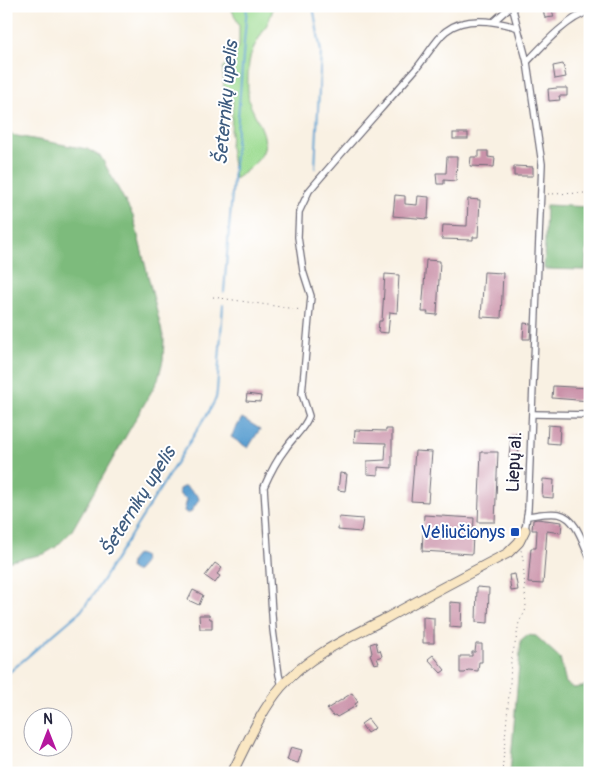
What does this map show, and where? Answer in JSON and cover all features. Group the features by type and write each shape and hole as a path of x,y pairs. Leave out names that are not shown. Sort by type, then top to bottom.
{"main road":[{"name":"Liepų al.","path":"232,773 258,722 282,686 311,661 508,553 519,542 524,530"}],"street":[{"path":"494,21 511,6"},
{"name":"Liepų al.","path":"511,6 527,62 542,164 528,516 524,530"},
{"path":"527,62 553,35 582,14 590,11"},
{"path":"282,686 274,630 264,487 272,468 286,447 304,429 309,416 302,394 311,296 302,271 298,237 300,212 309,191 421,63 446,31 458,25 471,22 494,21 516,27"},
{"path":"533,414 590,415"},
{"path":"528,516 559,514 566,516 575,526 590,558"}],"path":[{"path":"542,194 586,194"},
{"path":"212,297 311,311"},
{"path":"502,773 510,683 510,660 519,622 526,607 523,559 519,542"}],"green space":[{"path":"230,6 273,6 269,20 253,48 248,71 249,101 263,132 265,145 258,160 235,179 230,147 233,101 224,90 223,68 239,46 239,25"},
{"path":"6,134 87,149 101,157 133,216 164,340 163,360 158,380 71,532 56,547 44,554 6,562"},
{"path":"546,205 590,207 590,228 588,228 585,270 544,269"},
{"path":"527,635 536,636 560,658 566,683 573,688 583,687 590,681 590,748 576,773 546,773 541,769 533,773 510,773 521,640"}],"water":[{"path":"242,418 260,429 248,448 231,437"},
{"path":"185,486 198,496 199,500 190,513 184,511 187,500 179,493 179,489"},
{"path":"137,554 143,556 144,563 137,571 132,571 130,568 131,561"}],"building":[{"path":"542,6 551,6 554,17 545,18"},
{"path":"563,64 566,77 555,79 553,66"},
{"path":"567,88 567,96 559,96 560,100 549,101 548,89"},
{"path":"453,133 468,133 468,139 453,139"},
{"path":"479,151 488,151 488,157 495,158 494,167 470,166 471,157 479,157"},
{"path":"447,157 457,157 456,181 444,180 444,184 437,184 436,173 446,173"},
{"path":"514,166 533,167 533,176 514,176"},
{"path":"395,195 405,196 405,204 417,205 418,196 429,197 428,219 393,216"},
{"path":"468,199 480,200 478,237 473,237 473,240 442,239 443,225 467,226"},
{"path":"426,260 440,261 437,315 422,312"},
{"path":"484,272 503,273 501,318 481,317"},
{"path":"385,274 399,275 397,313 390,312 388,333 378,332 379,321 382,321"},
{"path":"524,323 531,324 530,339 523,339"},
{"path":"553,386 590,388 590,401 552,398"},
{"path":"247,394 261,396 260,402 246,401"},
{"path":"548,425 560,426 559,444 547,443"},
{"path":"386,429 392,429 392,468 378,467 378,475 367,474 367,461 385,460 386,443 354,442 355,430 386,431"},
{"path":"511,434 520,434 518,459 509,458"},
{"path":"415,451 432,452 428,502 411,501"},
{"path":"481,452 498,452 495,522 478,522"},
{"path":"340,473 347,474 345,491 338,490"},
{"path":"543,479 554,480 553,498 542,497"},
{"path":"424,515 474,518 472,554 422,551"},
{"path":"339,517 363,519 361,532 338,530"},
{"path":"533,520 562,522 561,533 547,531 543,584 528,583 531,548 536,548 537,530 532,530"},
{"path":"215,563 222,568 217,574 220,576 215,583 205,576"},
{"path":"515,574 518,590 511,591 509,575"},
{"path":"477,587 489,588 488,623 476,622"},
{"path":"193,590 203,595 199,605 188,600"},
{"path":"450,602 462,603 461,628 450,627"},
{"path":"199,615 209,615 210,619 212,619 212,629 200,629"},
{"path":"423,617 434,618 434,643 423,643"},
{"path":"376,642 378,651 380,650 382,656 377,658 379,663 374,664 370,654 372,653 370,644"},
{"path":"476,644 482,644 482,662 479,662 478,671 468,670 465,673 460,673 460,656 472,656 472,652 475,652"},
{"path":"433,655 445,670 441,673 428,659"},
{"path":"352,693 358,702 355,704 356,706 337,717 333,716 327,709"},
{"path":"368,719 375,728 367,733 361,724"},
{"path":"291,747 302,750 298,763 287,760"}],"waterway":[{"name":"Šeternikų upelis","path":"224,292 247,6"},
{"path":"313,6 321,52 315,168"},
{"name":"Šeternikų upelis","path":"6,675 81,611 95,592 211,408 217,391 223,305"}],"place":[{"name":"Vėliučionys","path":"515,532"}]}
